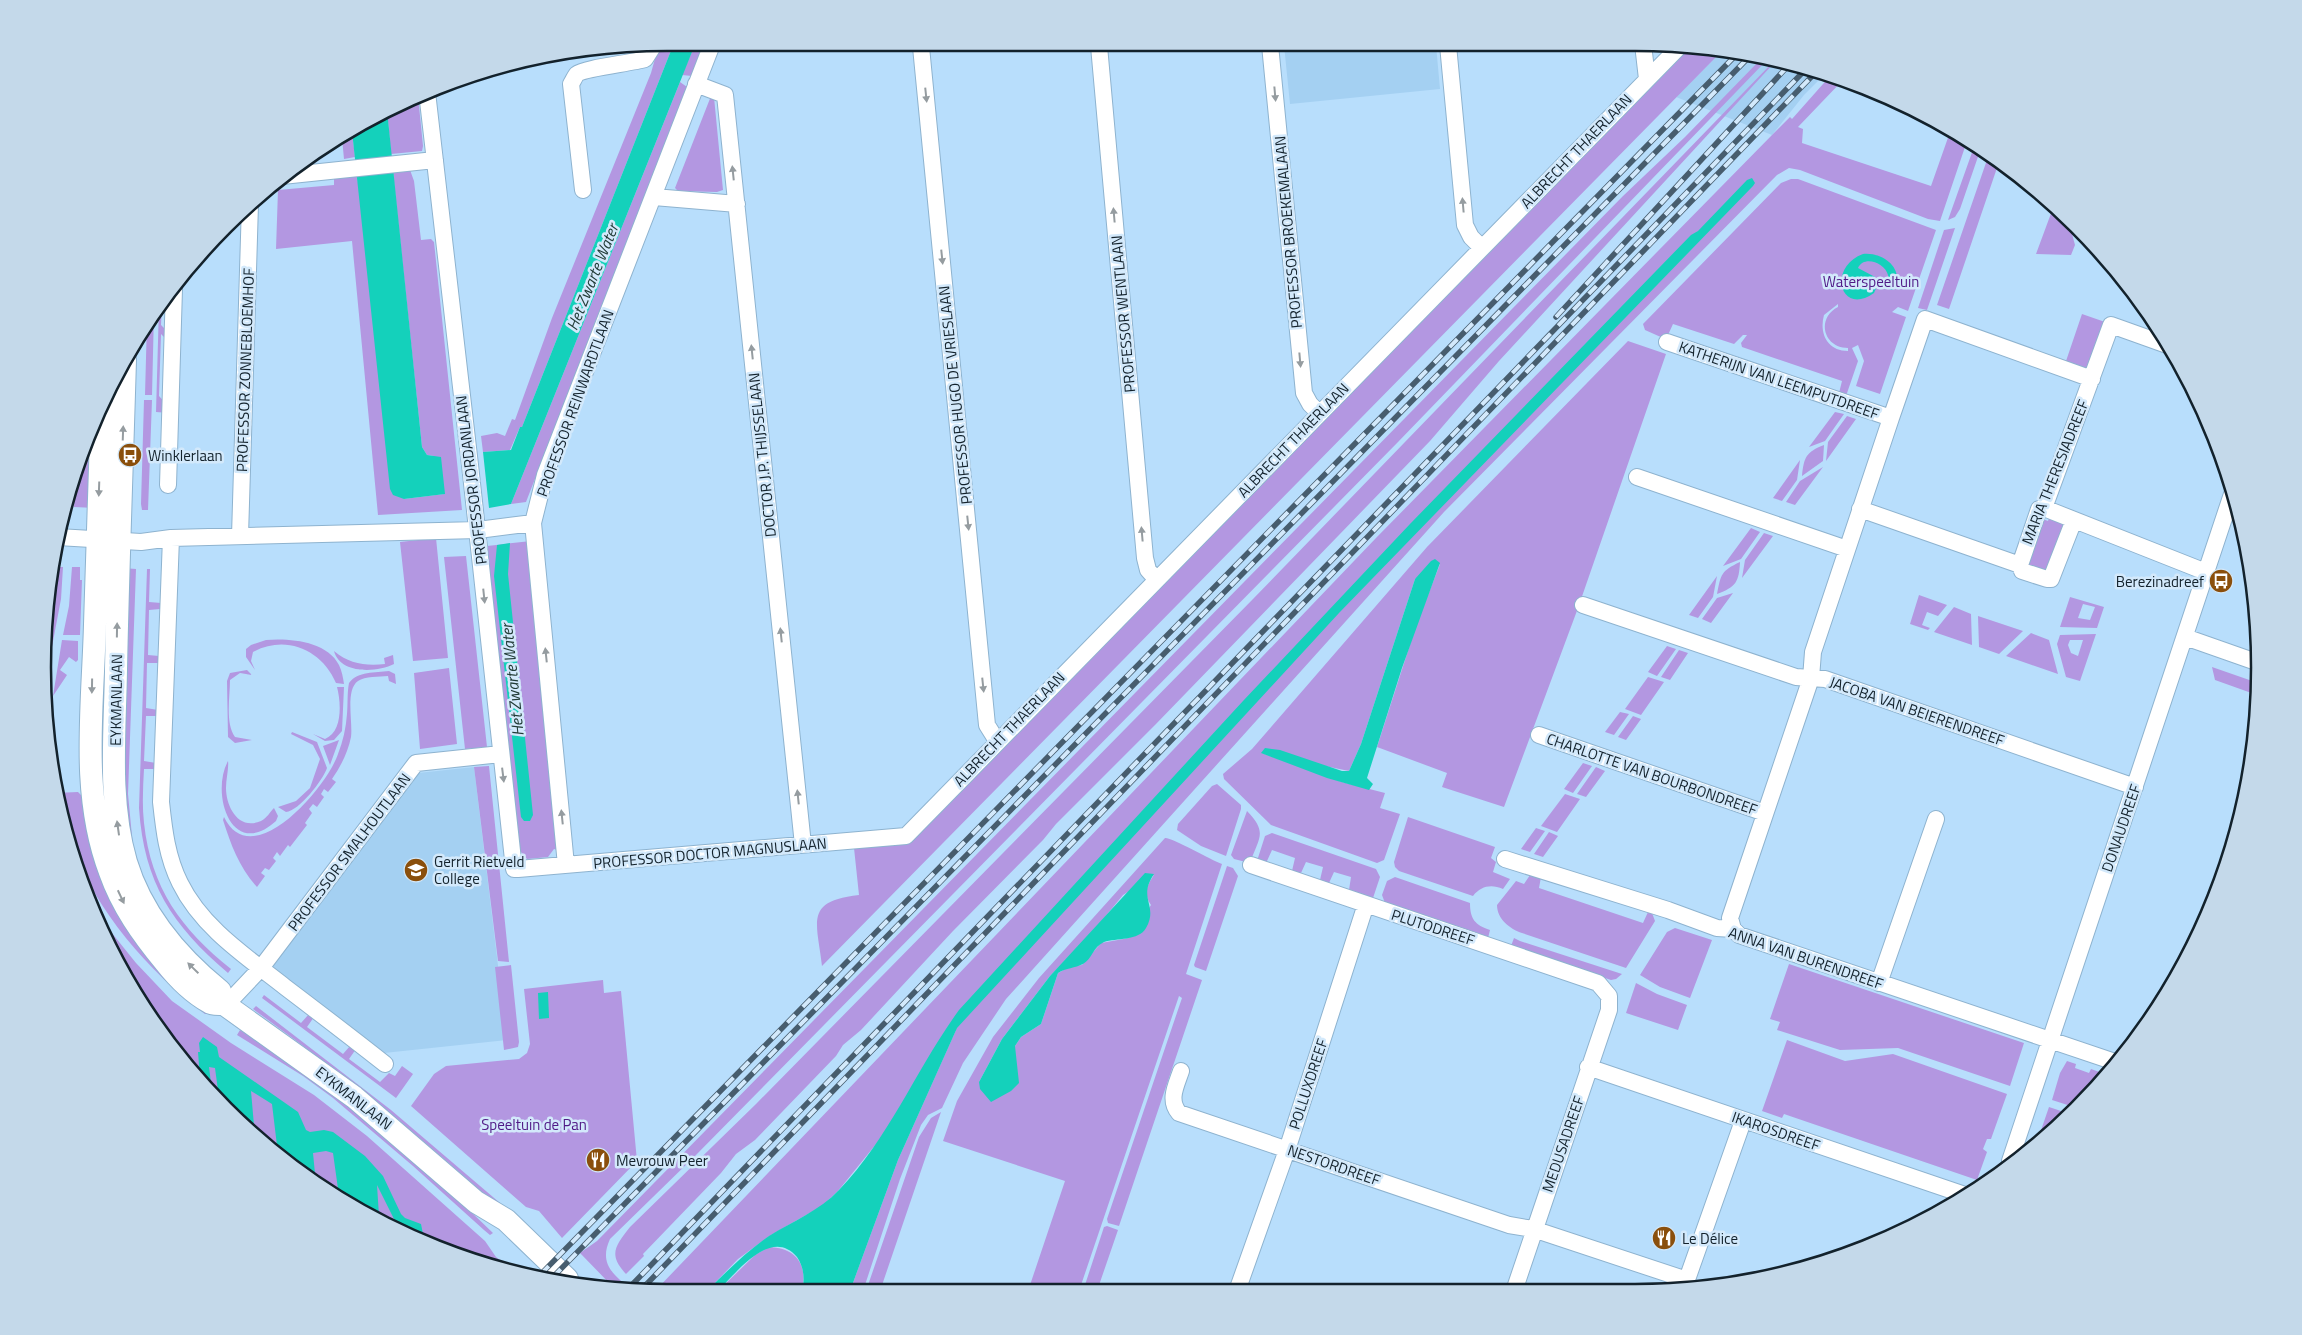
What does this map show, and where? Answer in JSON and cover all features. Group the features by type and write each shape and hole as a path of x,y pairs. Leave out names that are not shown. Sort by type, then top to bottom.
{"main road":[{"name":"EYKMANLAAN","path":"108,539 123,380"},
{"name":"EYKMANLAAN","path":"103,422 118,832 126,864 137,889 156,925 172,947 220,991 225,1005 354,1097 476,1202"},
{"path":"476,1202 496,1228 538,1270"},
{"path":"476,1202 506,1220 562,1274"}],"street":[{"name":"PROFESSOR REINWARDTLAAN","path":"566,865 533,523 545,476 709,51"},
{"name":"PROFESSOR HUGO DE VRIESLAAN","path":"921,51 987,725 997,741"},
{"name":"PROFESSOR WENTLAAN","path":"1099,51 1145,558 1148,570 1156,579"},
{"name":"PROFESSOR BROEKEMALAAN","path":"1271,51 1304,393 1310,404 1319,413"},
{"path":"1449,51 1465,226 1471,237 1481,248"},
{"path":"1643,51 1647,79"},
{"path":"583,190 571,84 576,74 584,70 627,64 645,59 650,52"},
{"name":"ALBRECHT THAERLAAN","path":"906,836 1673,53"},
{"name":"DOCTOR J.P. THIJSSELAAN","path":"696,84 725,95 803,845"},
{"name":"PROFESSOR JORDANLAAN","path":"428,100 478,530 514,869"},
{"path":"299,174 435,160"},
{"path":"654,197 737,204"},
{"name":"PROFESSOR ZONNEBLOEMHOF","path":"240,536 250,215"},
{"path":"168,485 174,299"},
{"name":"KATHERIJN VAN LEEMPUTDREEF","path":"1811,678 1813,652 1926,319 2092,379"},
{"name":"MARIA THERESIADREEF","path":"2020,565 2039,509 2044,508 2111,325 2157,341"},
{"name":"KATHERIJN VAN LEEMPUTDREEF","path":"1667,342 1892,418"},
{"path":"1636,477 1847,549"},
{"name":"DONAUDREEF","path":"2012,1154 2229,504"},
{"path":"2044,508 2206,572"},
{"path":"1860,509 2020,565 2022,572 2047,579 2052,579 2074,520"},
{"path":"65,537 141,542 171,538 478,530 533,523"},
{"path":"171,538 161,802 166,844 180,884 194,905 221,937 385,1064"},
{"name":"JACOBA VAN BEIERENDREEF","path":"1583,605 1796,677 1825,679 2135,786"},
{"path":"2185,637 2251,660"},
{"name":"CHARLOTTE VAN BOURBONDREEF","path":"1733,929 1730,918 1811,678"},
{"name":"CHARLOTTE VAN BOURBONDREEF","path":"1539,735 1765,813"},
{"name":"PROFESSOR SMALHOUTLAAN","path":"225,1005 260,968 416,762 501,754"},
{"path":"1879,983 1936,820"},
{"name":"PROFESSOR DOCTOR MAGNUSLAAN","path":"514,869 906,836"},
{"name":"ANNA VAN BURENDREEF","path":"1505,859 1668,910 1717,928 1733,929 1739,936 2109,1060"},
{"name":"PLUTODREEF","path":"1252,865 1598,982 1609,996"},
{"name":"POLLUXDREEF","path":"1239,1284 1287,1150 1366,904"},
{"name":"MEDUSADREEF","path":"1516,1284 1533,1229 1609,1010 1609,996"},
{"name":"IKAROSDREEF","path":"1588,1067 1957,1192"},
{"name":"NESTORDREEF","path":"1181,1071 1172,1097 1174,1107 1179,1113 1509,1225 1533,1229 1676,1282"},
{"path":"1686,1281 1743,1120"}],"shaded area":[{"path":"1285,51 1437,51 1440,89 1290,104"},
{"path":"1716,57 1755,63 1819,80 1804,95 1772,135 1676,97"},
{"name":"Gerrit Rietveld College","path":"474,767 507,1040 384,1053 272,967 418,773"}],"green space":[{"path":"671,51 522,427 520,427 510,450 483,452 481,436 497,433 505,436 512,419 515,420 552,318 651,73 657,52"},
{"path":"692,51 701,51 692,76 682,75"},
{"path":"1684,54 1716,57 822,966 817,926 818,916 822,908 829,902 859,895 854,848 907,842"},
{"path":"1757,63 1762,65 1398,442 695,1156 610,1239 606,1256 607,1263 622,1281 606,1280 580,1253 597,1241 1623,196 1685,137"},
{"path":"1769,66 1771,67 1499,361 1430,441 1155,725 1056,824 1043,840 953,931 861,1030 843,1045 836,1056 755,1140 736,1154 721,1173 626,1274 615,1256 617,1245 630,1227 756,1104 1253,599"},
{"path":"680,82 687,87 526,502 511,504"},
{"path":"1825,82 1838,86 1798,127 1803,129 1802,143 1931,186 1948,137 1965,147 1940,221 1928,219 1800,170 1789,168 1777,175 1444,512 1006,999 963,1063 942,1108 928,1115 921,1125 900,1179 865,1284 853,1284 898,1160 956,1030 927,1061 885,1133 838,1191 822,1206 771,1235 738,1259 714,1284 662,1284 1376,538 1772,135 1790,117 1792,119"},
{"path":"711,96 714,97 723,190 717,192 678,191 675,188"},
{"path":"419,104 422,151 391,154 388,119"},
{"path":"353,138 355,157 344,159 343,144"},
{"path":"1972,152 1978,156 1960,209 1955,217 1948,220"},
{"path":"1986,162 1997,169 1949,309 1937,305"},
{"path":"410,170 414,181 421,240 431,239 434,242 462,510 378,515 352,241 276,249 278,190 334,185 334,178 357,176 404,499 444,494 434,456 427,455 422,447 393,173"},
{"name":"Waterspeeltuin","path":"1791,179 1798,179 1936,230 1908,311 1898,307 1892,312 1906,317 1880,394 1856,386 1864,361 1858,345 1852,348 1858,361 1846,396 1839,393 1842,381 1742,347 1741,343 1747,335 1743,335 1734,344 1673,324 1668,335 1663,338 1645,330 1643,324 1781,183","holes":["1838,304 1838,307 1827,318 1825,332 1833,343 1839,347 1848,348 1848,351 1835,348 1826,340 1824,334 1824,315"]},
{"path":"2051,214 2072,234 2075,245 2071,255 2036,254"},
{"path":"1955,228 1927,310 1918,308 1944,230"},
{"path":"2082,314 2105,322 2088,372 2065,364"},
{"path":"161,316 161,325 171,335 168,341 161,334 159,396 169,407 169,413 156,412 159,320"},
{"path":"154,327 152,395 145,395 147,339"},
{"path":"1628,341 1666,354 1578,608 1504,807 1442,787 1447,773 1377,747 1416,626 1440,564 1415,579 1361,744 1349,771 1262,753 1342,782 1385,793 1380,808 1400,814 1384,860 1377,863 1271,825 1224,779 1223,774 1252,749 1427,547"},
{"path":"144,400 152,400 148,510 142,510 141,504"},
{"path":"1835,412 1844,414 1825,441 1809,447"},
{"path":"1847,416 1856,419 1826,461 1828,442"},
{"path":"97,434 95,508 74,507 84,469"},
{"path":"1824,445 1823,461 1802,476 1807,456 1813,450"},
{"path":"1800,460 1797,480 1782,501 1773,498"},
{"path":"1823,467 1795,505 1786,502 1800,481"},
{"path":"2040,518 2048,521 2049,518 2064,523 2047,574 2024,566"},
{"path":"1751,528 1760,532 1741,559 1723,566"},
{"path":"1764,533 1773,536 1742,578 1745,560"},
{"path":"436,538 448,658 413,661 400,542"},
{"path":"531,541 561,851 554,849 548,857 527,859 521,852 517,853 487,546"},
{"path":"466,556 487,747 465,749 444,557"},
{"path":"1740,562 1739,574 1735,583 1717,594 1725,571"},
{"path":"60,567 63,567 61,599 52,646 57,587"},
{"path":"72,567 80,567 80,580 82,580 80,635 63,635 69,606"},
{"path":"123,568 136,569 128,794 133,847 156,915 123,820"},
{"path":"147,569 150,569 149,602 161,603 160,609 149,610 148,655 159,656 158,663 147,663 146,708 158,710 157,716 146,716 144,761 156,763 155,769 144,769 143,809 148,846 161,887 171,905 197,938 231,969 228,973 191,938 164,901 147,859 142,835 139,808"},
{"path":"1717,576 1713,597 1698,618 1689,615"},
{"path":"1733,593 1711,623 1702,619 1717,598"},
{"path":"1919,595 1947,605 1938,616 1927,612 1922,625 1930,628 1928,630 1910,624"},
{"path":"2070,597 2104,607 2097,628 2060,627","holes":["2083,604 2095,607 2090,620 2078,618"]},
{"path":"1954,607 1971,614 1972,645 1934,632"},
{"path":"1978,616 2023,631 1999,654 1979,647"},
{"path":"2031,633 2049,640 2058,674 2006,656"},
{"path":"2096,634 2080,681 2066,677 2057,644 2060,635","holes":["2070,640 2083,640 2078,656 2071,653 2068,645"]},
{"path":"62,640 78,641 78,660 76,662 69,657 60,670 67,675 53,696"},
{"path":"266,640 307,643 326,651 339,665 344,684 336,683 330,671 312,654 302,648 290,645 265,647 253,652 251,661 255,670 246,657 246,649 251,645"},
{"path":"1667,646 1676,649 1657,676 1648,672"},
{"path":"1679,650 1688,653 1670,680 1661,677"},
{"path":"334,651 346,659 371,665 385,664 384,658 393,655 394,664 378,669 360,670 343,664"},
{"path":"2212,667 2250,680 2250,692 2215,680"},
{"path":"449,668 457,744 420,749 414,673"},
{"path":"247,670 252,675 240,673 230,680 229,717 235,737 252,740 235,743 228,737 227,681 230,673"},
{"path":"389,671 395,674 396,684 389,681 388,676 364,678 354,685 350,707 351,737 344,759 332,779 336,782 328,792 324,789 321,794 324,797 317,807 313,804 309,809 312,813 305,823 307,825 290,847 288,845 280,856 277,852 273,858 276,861 269,870 265,868 261,873 265,876 257,887 245,872 236,855 223,820 224,817 236,832 252,836 269,831 287,820 319,786 331,769 338,754 346,724 349,683 362,674"},
{"path":"1648,677 1664,682 1641,715 1625,709"},
{"path":"337,687 344,687 342,731 334,740 325,741 313,734 325,739 335,730 340,708"},
{"path":"1620,712 1629,714 1614,735 1605,732"},
{"path":"1633,716 1641,719 1626,740 1618,737"},
{"path":"292,732 317,742 327,768 321,780 304,801 286,812 278,807 296,801 310,788 320,759 313,745 291,734"},
{"path":"339,740 330,765 323,746"},
{"path":"228,761 227,795 228,802 235,815 246,823 253,823 263,820 274,808 278,816 276,821 261,831 247,833 237,828 229,818 224,805 222,790 223,775"},
{"path":"1583,763 1592,766 1573,793 1564,789"},
{"path":"489,766 509,962 498,961 474,767"},
{"path":"1596,767 1605,771 1586,797 1577,794"},
{"path":"1217,784 1241,805 1226,856 1201,846 1177,830 1178,824 1212,786"},
{"path":"78,792 90,804 210,1014 205,1014 163,978 126,938 110,916 92,888 84,866 64,793"},
{"path":"1565,794 1580,799 1557,832 1541,826"},
{"path":"1247,811 1254,818 1260,830 1259,841 1250,863 1234,859 1231,855"},
{"path":"1408,817 1495,847 1491,858 1496,862 1493,872 1510,879 1503,889 1486,887 1479,890 1473,896 1399,871 1395,867 1394,862"},
{"path":"1536,828 1545,831 1530,852 1521,849"},
{"path":"1549,832 1558,836 1543,857 1534,854"},
{"path":"1272,833 1376,869 1380,877 1373,898 1349,890 1351,877 1334,872 1329,883 1320,880 1323,867 1306,862 1301,873 1292,871 1295,858 1272,850 1267,861 1257,861 1265,836"},
{"path":"1165,838 1222,864 1186,974 1202,980 1119,1226 1108,1223 1107,1219 1182,998 1179,996 1081,1284 1030,1284 1065,1181 943,1141 957,1101 993,1037 1039,978","holes":["1154,875 1148,886 1147,897 1151,905 1129,938 1101,943 1082,965 1071,966 1058,973 1041,1024 1021,1037 1015,1046 979,1082 1002,1039 1050,976 1095,929 1123,895"]},
{"path":"1227,866 1233,868 1238,876 1206,971 1194,965"},
{"path":"1532,872 1541,877 1539,888 1643,923 1648,912 1652,913 1655,921 1626,968 1522,933 1505,923 1499,915 1497,905 1516,881 1524,884"},
{"path":"1395,877 1470,903 1474,921 1490,930 1488,938 1385,903 1382,895 1387,881"},
{"path":"1675,928 1712,940 1690,998 1660,987 1640,975 1667,932"},
{"path":"112,933 136,963 172,1001 231,1043 314,1095 367,1136 485,1241 496,1257 501,1261 432,1237 359,1201 325,1180 261,1131 204,1074 179,1043 155,1010 134,976"},
{"path":"1514,938 1622,974 1616,979 1611,980 1511,946"},
{"path":"1789,964 2024,1043 2010,1086 1898,1048 1840,1050 1777,1030 1780,1022 1770,1019"},
{"path":"511,965 519,1042 518,1047 504,1050 495,967"},
{"name":"Speeltuin de Pan","path":"603,980 604,993 621,991 637,1161 562,1238 539,1211 526,1207 411,1106 434,1074 446,1066 519,1059 527,1053 530,1044 524,989"},
{"path":"1636,983 1657,994 1687,1005 1678,1030 1626,1013"},
{"path":"264,995 301,1023 309,1014 314,1017 307,1027 343,1054 350,1046 356,1049 349,1059 380,1082 389,1073 395,1076 402,1066 413,1074 396,1098 262,998"},
{"path":"256,1006 391,1110 507,1209 504,1212 382,1107 253,1009"},
{"path":"240,1030 307,1072 444,1186 493,1233 490,1235 484,1230 333,1098 303,1076 237,1035"},
{"path":"1787,1040 1845,1061 1893,1054 2007,1094 1991,1139 1987,1139 1983,1149 1987,1152 1977,1180 1784,1114 1782,1118 1762,1111"},
{"path":"2067,1061 2076,1064 2075,1068 2089,1073 2091,1069 2100,1072 2068,1105 2052,1100 2060,1073"},
{"path":"2049,1107 2062,1111 2041,1131"},
{"path":"941,1112 882,1284 868,1284 919,1137 931,1118"},
{"path":"1107,1226 1118,1230 1099,1284 1085,1284 1104,1227"},
{"path":"769,1247 786,1250 793,1254 801,1265 803,1284 725,1284 755,1255"}],"water":[{"name":"Het Zwarte Water","path":"671,51 692,51 511,504 489,508 483,452 511,450 520,427 522,427"},
{"path":"388,119 422,447 427,455 441,457 445,494 404,499 393,495 390,489 353,138"},
{"path":"1752,178 1755,183 1339,613 957,1028 898,1160 853,1284 803,1284 803,1274 797,1257 787,1249 776,1247 765,1249 754,1256 725,1284 714,1284 761,1242 823,1204 839,1190 873,1148 959,1010 1243,701 1410,524 1691,235 1698,231 1747,180"},
{"path":"1863,254 1884,258 1890,262 1896,274 1895,288 1892,290 1887,287 1888,277 1883,267 1869,261 1861,264 1858,268 1875,277 1877,286 1874,293 1862,299 1853,299 1846,295 1842,287 1845,269 1852,260"},
{"name":"Het Zwarte Water","path":"510,543 508,574 533,815 530,821 524,821 521,817 494,576 497,545"},
{"path":"1435,559 1440,563 1402,668 1367,778 1373,784 1369,790 1327,778 1261,753 1265,748 1280,750 1342,771 1349,771 1361,744 1415,579"},
{"path":"1145,873 1154,874 1147,890 1150,913 1146,928 1143,932 1133,937 1100,944 1083,964 1058,973 1041,1024 1021,1037 1015,1046 1019,1083 1011,1091 991,1102 980,1089 979,1082 1002,1039 1050,976"},
{"path":"548,992 549,1018 539,1019 538,993"},
{"path":"203,1037 217,1047 219,1057 298,1112 306,1130 310,1132 324,1130 333,1132 365,1156 383,1176 401,1214 405,1218 421,1224 423,1233 394,1220 377,1185 379,1211 338,1188 333,1153 326,1151 313,1153 315,1173 277,1144 272,1104 251,1091 254,1124 218,1088 215,1068 209,1067 211,1081 199,1068 199,1043"}],"railway":[{"path":"544,1271 1732,59"},
{"path":"557,1273 1745,61"},
{"path":"1556,317 1784,70"},
{"path":"634,1282 1801,74"},
{"path":"648,1283 1811,77"}],"place":[{"name":"Winklerlaan","path":"130,455"},
{"name":"Berezinadreef","path":"2221,581"},
{"name":"Gerrit Rietveld College","path":"416,870"},
{"name":"Mevrouw Peer","path":"598,1160"},
{"name":"Le Délice","path":"1664,1238"}]}
